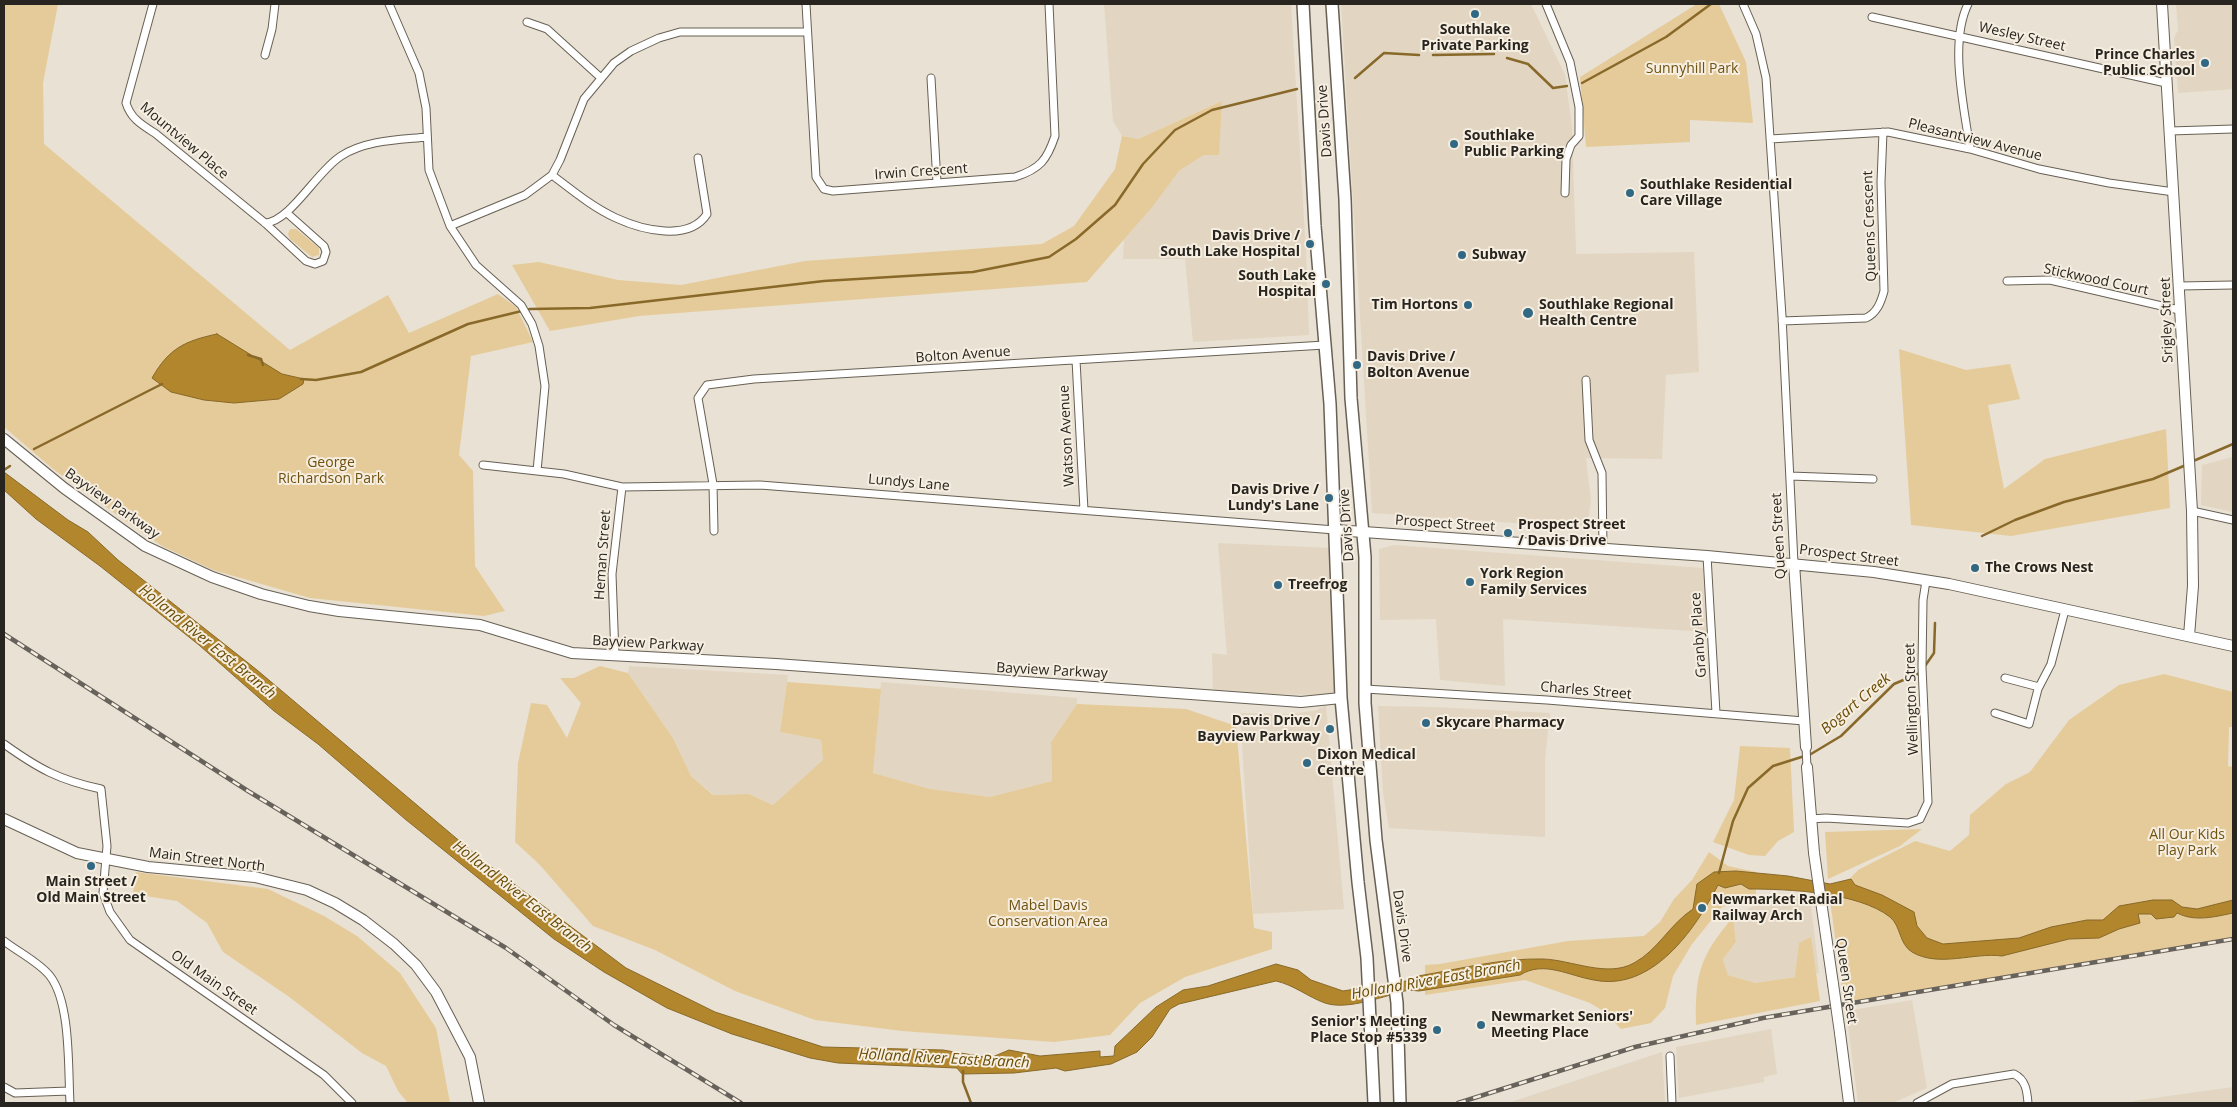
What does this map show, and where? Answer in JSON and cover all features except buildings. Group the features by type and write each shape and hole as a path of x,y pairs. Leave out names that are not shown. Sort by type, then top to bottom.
{"main road":[{"name":"Davis Drive","path":"1303,4 1315,226 1325,345 1335,530 1341,698 1367,958 1374,1103"},
{"name":"Davis Drive","path":"1332,4 1345,199 1351,398 1363,532 1365,689 1376,840 1397,1003 1400,1103"},
{"name":"Srigley Street","path":"2162,4 2192,511 2193,586 2189,636"},
{"name":"Bayview Parkway","path":"4,439 64,488 145,546 212,578 261,594 309,606 339,611 462,622 498,630 572,653 776,664 1301,702 1341,698"},
{"name":"Prospect Street","path":"1335,530 1707,556 1874,572 1926,581 2233,646"},
{"name":"Queen Street","path":"1794,564 1806,747"},
{"name":"Queen Street","path":"1807,767 1810,819 1849,1103"},
{"name":"Main Street North","path":"4,819 77,853 148,867 264,880 307,890 363,920 394,944 416,965 436,992 470,1057 479,1103"}],"street":[{"name":"Mountview Place","path":"153,4 126,103 129,112 137,122 156,134 265,223 306,261 315,264 323,260 326,252 324,246 287,213"},
{"path":"265,55 272,28 275,4"},
{"path":"388,4 420,74 426,108 429,170 450,226 476,264 521,305 532,324 542,359 545,386 537,471"},
{"name":"Irwin Crescent","path":"806,4 816,176 824,189 833,191 1016,177 1033,172 1049,154 1055,136 1049,4"},
{"path":"1546,4 1570,62 1579,107 1579,136 1570,146 1566,159 1565,193"},
{"name":"Queen Street","path":"1743,4 1756,34 1766,78 1782,321 1794,564"},
{"path":"1968,4 1964,13 1960,36 1960,74 1970,148"},
{"name":"Wesley Street","path":"1872,17 2166,83"},
{"path":"527,22 547,29 601,78"},
{"path":"450,226 525,195 552,175 560,160 584,99 614,63 631,51 659,38 680,32 807,32"},
{"path":"931,78 937,183"},
{"path":"2170,131 2233,129"},
{"name":"Pleasantview Avenue","path":"1770,139 1883,132 1970,148 2047,170 2109,183 2174,192"},
{"name":"Queens Crescent","path":"1782,321 1866,318 1874,314 1881,302 1884,291 1881,182 1883,132"},
{"path":"265,223 278,220 287,213 320,174 342,155 371,143 427,137"},
{"path":"552,175 588,202 616,218 641,226 684,230 702,221 707,214 698,158"},
{"name":"Stickwood Court","path":"2007,281 2050,280 2179,310"},
{"path":"2180,286 2233,285"},
{"name":"Bolton Avenue","path":"713,484 701,416 697,405 701,391 707,385 754,379 1325,345"},
{"name":"Watson Avenue","path":"1076,360 1084,510"},
{"path":"1586,380 1589,440 1602,474 1603,549"},
{"name":"Lundys Lane","path":"483,465 573,475 622,486 713,484 900,494 1335,530"},
{"path":"1790,476 1874,480"},
{"path":"713,484 714,531"},
{"name":"Heman Street","path":"615,656 612,574 622,486"},
{"path":"2192,511 2233,520"},
{"name":"Granby Place","path":"1707,556 1716,713"},
{"name":"Wellington Street","path":"1810,819 1835,818 1908,823 1917,821 1922,816 1928,802 1922,667 1923,600 1926,581"},
{"path":"1995,713 2029,724 2039,687 2051,664 2065,610"},
{"path":"2005,678 2039,687"},
{"name":"Charles Street","path":"1365,689 1716,713 1804,721"},
{"name":"Old Main Street","path":"4,744 50,774 73,783 102,789 106,859 103,892 110,912 130,940 324,1076 352,1103"},
{"name":"Queen Street","path":"1806,747 1807,767"},
{"path":"4,941 48,974 57,986 64,1005 70,1103"},
{"path":"1670,1056 1672,1103"},
{"path":"1917,1103 1952,1084 2014,1074 2021,1077 2024,1082 2028,1103"},
{"path":"4,1087 15,1092 69,1091"}],"shaded area":[{"path":"1104,4 1291,4 1306,251 1309,335 1193,342 1185,259 1123,259 1124,239 1179,171 1204,155 1222,101 1138,139 1122,136 1113,121"},
{"name":"Southlake Regional Health Centre","path":"1341,4 1531,4 1565,75 1572,127 1576,254 1694,252 1699,372 1666,375 1662,459 1586,458 1591,500 1587,528 1372,513"},
{"name":"Prince Charles Public School","path":"2176,4 2233,4 2233,89 2178,93 2174,38 2178,30"},
{"path":"2233,457 2233,512 2201,505 2202,465"},
{"path":"1218,543 1332,548 1337,692 1329,695 1213,693 1212,653 1227,655"},
{"path":"1394,545 1703,568 1708,632 1503,619 1505,686 1440,680 1436,619 1380,620 1379,549"},
{"path":"629,666 788,675 780,732 821,740 823,761 773,805 749,794 714,795 691,776 673,738 628,673"},
{"path":"881,682 1077,698 1077,704 1051,742 1052,781 990,797 933,790 873,773"},
{"path":"1326,705 1344,909 1253,914 1240,713 1291,714 1317,710"},
{"path":"1378,706 1550,713 1545,759 1545,837 1389,828 1383,793"},
{"path":"1770,897 1810,897 1819,973 1755,983 1728,975 1723,959 1736,942 1733,917"},
{"path":"1912,1000 1927,1088 1892,1103 1858,1103 1846,1011"},
{"path":"1771,1029 1777,1074 1764,1077 1764,1082 1679,1098 1676,1047"},
{"path":"1662,1052 1665,1103 1508,1103"},
{"path":"2233,1087 2233,1103 2133,1103 2133,1101"}],"green space":[{"name":"George Richardson Park","path":"4,4 58,4 43,83 44,144 290,350 388,295 409,333 498,294 516,307 533,342 471,356 459,455 473,471 475,566 505,611 484,616 310,598 213,570 162,546 124,520 53,469 4,427"},
{"name":"Sunnyhill Park","path":"1697,4 1719,4 1746,62 1753,123 1690,120 1690,142 1586,147 1580,77"},
{"path":"1222,101 1219,155 1204,155 1179,171 1153,206 1087,282 639,316 550,331 512,265 539,262 618,280 681,285 805,261 1042,244 1074,226 1115,169 1122,136 1138,139"},
{"path":"290,229 296,229 319,248 319,255 312,257 290,239 288,234"},
{"path":"1899,349 1966,370 2010,364 2020,399 1988,405 2004,489 2045,459 2166,429 2170,508 2011,536 1911,525"},
{"name":"Mabel Davis Conservation Area","path":"600,666 628,673 673,738 691,776 713,795 749,794 773,805 823,760 821,740 780,732 787,682 881,689 873,773 930,789 990,797 1052,781 1051,742 1077,704 1186,709 1236,726 1254,928 1272,932 1272,949 1185,977 1140,1003 1110,1035 1054,1042 902,1031 815,1020 735,991 655,950 593,926 539,864 515,842 518,763 531,703 547,705 567,738 581,703 560,678 574,678"},
{"name":"All Our Kids Play Park","path":"2164,674 2233,692 2233,727 2229,727 2228,766 2233,767 2233,939 1844,1003 1830,900 1858,870 1915,841 1950,851 1969,835 1970,815 2006,784 2030,772 2069,720 2119,685"},
{"path":"1740,746 1790,748 1794,832 1778,841 1765,856 1749,855 1713,842 1734,800"},
{"path":"1922,829 1900,846 1828,879 1825,832"},
{"path":"1709,852 1728,866 1756,872 1756,898 1722,907 1692,944 1673,976 1665,1008 1651,1023 1621,1029 1605,1012 1590,1003 1525,980 1425,995 1425,965 1568,941 1644,936 1660,922 1674,899 1692,880"},
{"path":"136,872 268,889 324,916 357,936 400,973 436,1028 450,1103 408,1103 398,1091 386,1066 362,1053 288,996 223,952 207,923 177,901 133,894"},
{"path":"1733,917 1736,942 1723,959 1728,975 1755,983 1795,977 1799,943 1811,937 1820,1001 1696,1025 1697,991 1702,966 1713,943"}],"water":[{"path":"217,334 282,374 304,379 303,384 279,399 234,403 204,400 171,392 152,378 165,359 179,347"},
{"name":"Holland River East Branch","path":"4,472 68,520 88,532 118,560 257,670 482,860 626,968 715,1012 823,1047 943,1050 990,1058 1009,1050 1040,1056 1100,1051 1100,1057 1114,1056 1115,1046 1156,1007 1183,990 1208,986 1276,964 1298,970 1311,980 1343,991 1412,980 1418,976 1480,964 1512,960 1554,960 1601,969 1624,967 1642,958 1677,922 1693,909 1697,884 1714,872 1736,871 1788,876 1830,884 1851,879 1855,885 1882,895 1914,912 1917,926 1927,938 1943,944 2019,938 2051,927 2087,920 2103,920 2119,906 2153,900 2172,900 2182,907 2197,909 2233,900 2233,913 2198,918 2177,913 2174,917 2156,919 2151,914 2138,914 2140,923 2119,929 2099,938 2069,939 2002,956 1934,959 1922,957 1908,949 1894,921 1890,917 1860,902 1842,897 1802,891 1749,889 1741,884 1725,888 1718,885 1697,921 1669,954 1653,967 1635,977 1615,981 1594,980 1557,970 1538,969 1520,975 1419,991 1409,990 1356,1004 1334,1005 1325,1003 1289,985 1276,981 1179,1004 1170,1009 1152,1037 1137,1052 1111,1064 1065,1071 1056,1068 1014,1073 962,1074 957,1068 838,1063 810,1058 732,1034 667,1008 604,972 554,939 405,819 318,744 274,711 199,645 100,566 36,519 4,490"}],"waterway":[{"path":"1582,83 1666,37 1711,4"},
{"path":"1355,78 1384,53 1419,55"},
{"path":"1433,55 1494,54"},
{"path":"1507,58 1528,64 1553,88 1567,86"},
{"path":"301,379 316,380 361,372 468,324 530,309 590,308 824,281 973,272 1049,257 1076,239 1115,205 1143,164 1175,130 1212,110 1297,89"},
{"path":"248,355 261,359 263,365"},
{"path":"34,449 162,384"},
{"name":"Bogart Creek","path":"2191,462 2233,444"},
{"name":"Bogart Creek","path":"1982,536 2015,520 2064,502 2153,479 2186,465"},
{"path":"4,470 10,466"},
{"name":"Bogart Creek","path":"1925,666 1934,653 1935,623"},
{"name":"Bogart Creek","path":"1719,873 1733,821 1748,788 1773,766 1811,754 1841,736 1894,684 1920,673"},
{"name":"Holland River East Branch","path":"963,1071 963,1082 971,1103"}],"railway":[{"path":"4,634 248,791 506,948 614,1025 741,1103"},
{"path":"1458,1103 1635,1047 1763,1018 2233,939"}],"place":[{"name":"Southlake Private Parking","path":"1475,14"},
{"name":"Prince Charles Public School","path":"2205,63"},
{"name":"Southlake Public Parking","path":"1454,144"},
{"name":"Southlake Residential Care Village","path":"1630,193"},
{"name":"Davis Drive / South Lake Hospital","path":"1310,244"},
{"name":"Subway","path":"1462,255"},
{"name":"South Lake Hospital","path":"1326,284"},
{"name":"Tim Hortons","path":"1468,305"},
{"name":"Southlake Regional Health Centre","path":"1528,313"},
{"name":"Davis Drive / Bolton Avenue","path":"1357,365"},
{"name":"Davis Drive / Lundy's Lane","path":"1329,498"},
{"name":"Prospect Street / Davis Drive","path":"1508,533"},
{"name":"The Crows Nest","path":"1975,568"},
{"name":"York Region Family Services","path":"1470,582"},
{"name":"Treefrog","path":"1278,585"},
{"name":"Skycare Pharmacy","path":"1426,723"},
{"name":"Davis Drive / Bayview Parkway","path":"1330,729"},
{"name":"Dixon Medical Centre","path":"1307,763"},
{"name":"Main Street / Old Main Street","path":"91,866"},
{"name":"Newmarket Radial Railway Arch","path":"1702,908"},
{"name":"Newmarket Seniors' Meeting Place","path":"1481,1025"},
{"name":"Senior's Meeting Place Stop #5339","path":"1437,1030"}]}
